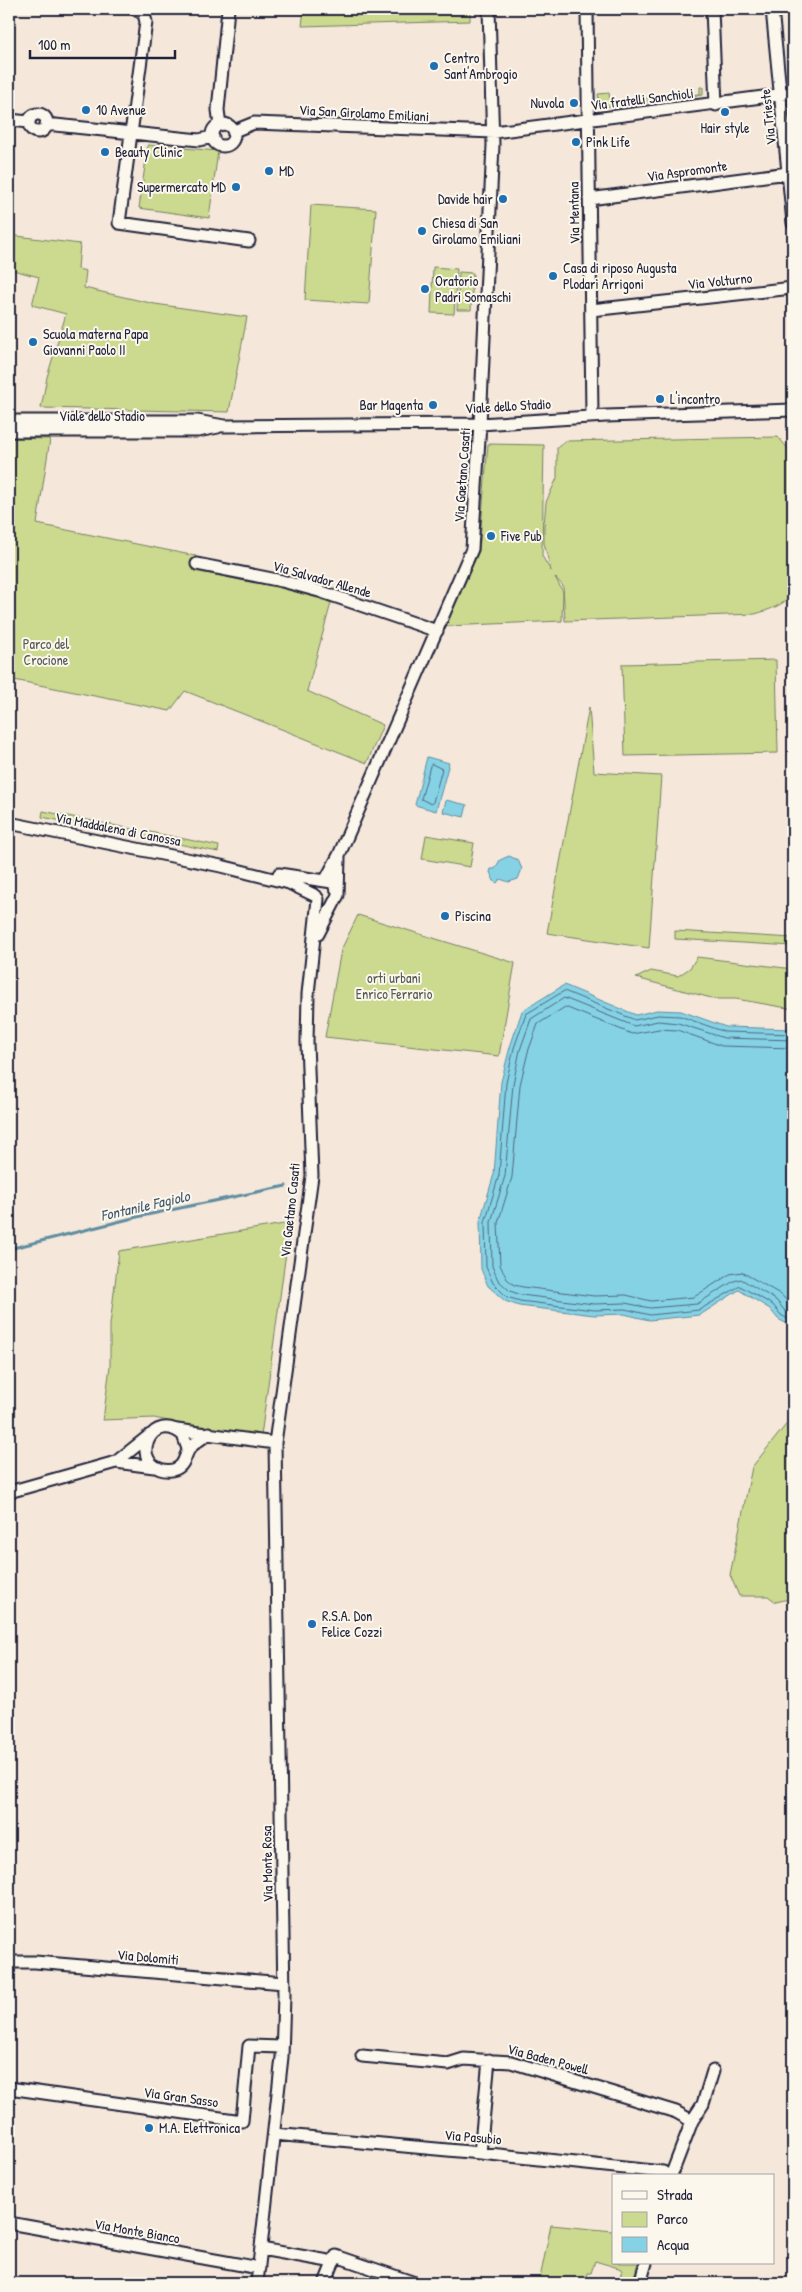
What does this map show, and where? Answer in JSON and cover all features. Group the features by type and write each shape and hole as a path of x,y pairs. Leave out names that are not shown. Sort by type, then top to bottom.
{"street":[{"path":"135,9 144,14 146,22 119,223 249,241"},
{"path":"220,125 218,110 228,9"},
{"name":"Via Gaetano Casati","path":"276,1442 312,1176 307,1042 308,994 317,888 324,881 340,855 472,549 494,132 489,9"},
{"name":"Via Mentana","path":"586,9 592,416"},
{"path":"712,9 716,105"},
{"name":"Via Trieste","path":"772,9 793,223"},
{"name":"Via fratelli Sanchioli","path":"494,132 793,94"},
{"name":"Via San Girolamo Emiliani","path":"9,120 29,122 30,128 37,132 44,129 46,124 199,140 213,137 217,144 227,146 234,139 234,131 254,123 494,132"},
{"path":"213,137 214,130 220,125 229,126 234,131"},
{"name":"Via Aspromonte","path":"589,199 788,173"},
{"name":"Via Volturno","path":"591,310 793,288"},
{"name":"Viale dello Stadio","path":"9,432 198,431 224,426 480,424 592,416 793,410"},
{"name":"Viale dello Stadio","path":"9,421 197,421 224,426"},
{"name":"Via Salvador Allende","path":"197,564 282,581 319,591 437,631"},
{"name":"Via Maddalena di Canossa","path":"9,823 221,866 289,883 317,898"},
{"name":"Via Gaetano Casati","path":"312,949 336,896 340,855"},
{"name":"Via Maddalena di Canossa","path":"221,866 324,881"},
{"path":"317,898 325,903 336,896 335,885 324,881"},
{"path":"116,1462 151,1434 165,1428 276,1442"},
{"path":"177,1430 183,1435 188,1449"},
{"path":"9,1492 116,1462 154,1466 166,1471 179,1467 184,1462 188,1449 209,1433"},
{"path":"151,1434 146,1447 146,1454 154,1466"},
{"name":"Via Monte Rosa","path":"257,2283 282,2047 284,1983 276,1442"},
{"name":"Via Dolomiti","path":"9,1962 35,1962 284,1983"},
{"name":"Via Gran Sasso","path":"9,2088 242,2120 250,2046 282,2047"},
{"name":"Via Baden Powell","path":"362,2056 448,2064 464,2059 511,2062 676,2112 692,2120"},
{"path":"480,2152 489,2060"},
{"path":"671,2174 692,2120 703,2104 713,2071"},
{"name":"Via Pasubio","path":"274,2134 480,2152 663,2172 666,2174"},
{"name":"Via Monte Bianco","path":"9,2223 259,2268"},
{"path":"261,2249 334,2262"},
{"path":"325,2283 336,2256 415,2283"},
{"path":"640,2283 646,2264"}],"green space":[{"path":"304,9 470,9 470,21 302,26"},
{"path":"700,87 703,87 703,95 603,107 599,105 598,94 609,93 610,101 700,94"},
{"path":"148,145 218,151 209,218 139,208"},
{"path":"311,205 376,209 369,304 305,300"},
{"path":"9,235 80,244 78,269 86,271 84,288 155,304 247,317 229,412 41,408 47,377 66,314 32,305 39,277 9,269"},
{"path":"433,267 457,269 454,314 431,313"},
{"path":"459,272 473,273 471,310 457,310"},
{"path":"778,437 793,454 793,594 781,604 755,614 565,621 563,586 555,577 563,592 562,621 446,626 479,551 488,444 544,445 542,556 551,571 544,543 546,502 557,478 557,448 565,441"},
{"name":"Parco del Crocione","path":"9,438 50,439 37,524 196,556 194,571 309,593 331,603 307,691 383,725 367,763 185,691 170,711 9,679"},
{"path":"776,660 778,753 625,756 622,664"},
{"path":"589,707 594,772 661,776 649,948 547,933"},
{"path":"43,811 132,829 130,835 42,817"},
{"path":"145,831 219,846 218,852 144,837"},
{"path":"426,835 474,843 470,867 422,859"},
{"name":"orti urbani Enrico Ferrario","path":"358,915 515,963 499,1056 325,1037 341,950"},
{"path":"675,931 793,938 793,946 675,939"},
{"path":"697,957 793,969 793,1009 736,999 715,999 636,978 651,971 678,976 690,968"},
{"path":"290,1223 261,1436 206,1429 154,1418 103,1420 110,1366 110,1325 119,1251"},
{"path":"793,1416 793,1598 776,1602 768,1596 739,1596 730,1575 752,1467"},
{"path":"551,2225 612,2231 612,2264 638,2264 632,2283 619,2281 622,2269 595,2261 591,2273 588,2273 586,2283 539,2283"}],"water":[{"path":"427,757 449,763 436,811 415,805"},
{"path":"446,800 467,805 464,817 443,812"},
{"path":"509,856 518,860 522,869 518,879 509,882 500,879 497,883 490,872 491,869 495,869 500,860"},
{"path":"564,985 636,1015 657,1010 681,1011 726,1027 793,1029 793,1327 778,1319 770,1309 739,1290 700,1315 649,1320 624,1314 594,1315 519,1306 505,1301 488,1286 481,1269 480,1221 494,1174 501,1082 522,1011"}],"waterway":[{"name":"Fontanile Fagiolo","path":"9,1249 137,1217 286,1186"}],"place":[{"name":"Centro Sant'Ambrogio","path":"434,66"},
{"name":"Nuvola","path":"574,103"},
{"name":"10 Avenue","path":"86,110"},
{"name":"Hair style","path":"725,112"},
{"name":"Pink Life","path":"576,142"},
{"name":"Beauty Clinic","path":"105,152"},
{"name":"MD","path":"269,171"},
{"name":"Supermercato MD","path":"236,187"},
{"name":"Davide hair","path":"503,199"},
{"name":"Chiesa di San Girolamo Emiliani","path":"422,231"},
{"name":"Casa di riposo Augusta Plodari Arrigoni","path":"553,276"},
{"name":"Oratorio Padri Somaschi","path":"425,289"},
{"name":"Scuola materna Papa Giovanni Paolo II","path":"33,342"},
{"name":"L'incontro","path":"660,399"},
{"name":"Bar Magenta","path":"433,405"},
{"name":"Five Pub","path":"491,536"},
{"name":"Piscina","path":"445,916"},
{"name":"R.S.A. Don Felice Cozzi","path":"312,1624"},
{"name":"M.A. Elettronica","path":"149,2128"}]}
